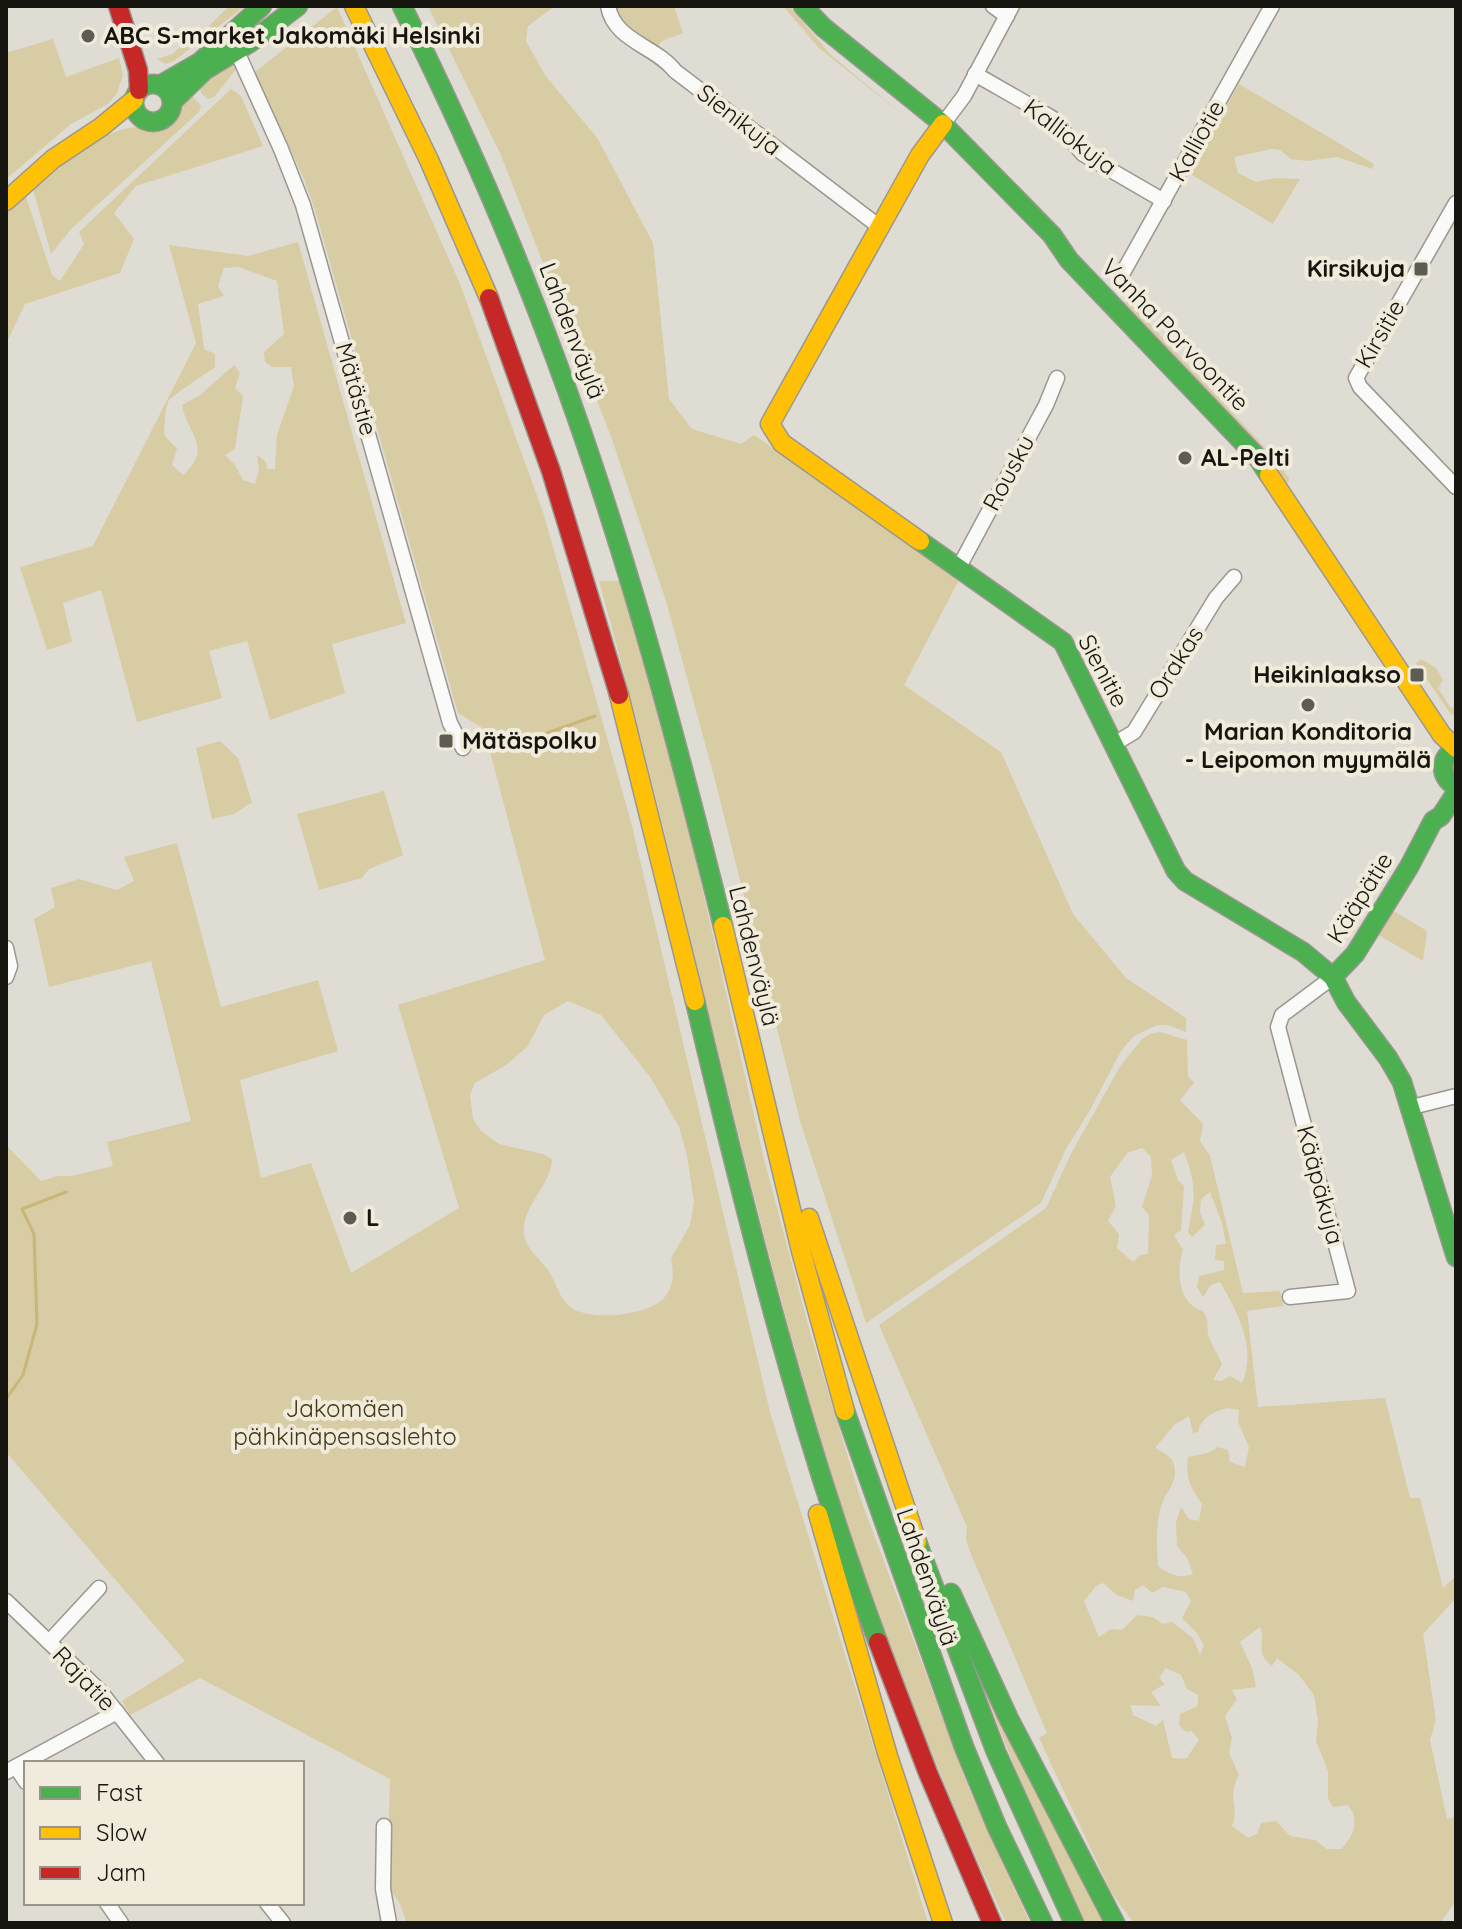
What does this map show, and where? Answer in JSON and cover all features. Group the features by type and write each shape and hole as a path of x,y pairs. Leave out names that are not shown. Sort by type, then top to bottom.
{"main road":[{"path":"118,6 147,90"},
{"path":"128,6 145,63 147,90 136,111 143,119"},
{"path":"172,102 233,44 262,6"},
{"path":"6,201 61,153 101,127 108,118 147,90 182,74 298,6"},
{"path":"354,6 401,101 492,309 535,420 608,655 772,1313 806,1428 887,1670 952,1833 992,1923"},
{"name":"Lahdenväylä","path":"402,6 443,86 490,192 575,406 615,526 684,772 757,1073 845,1413 926,1648 991,1814 1043,1923"},
{"name":"Vanha Porvoontie","path":"793,6 835,53 916,116 939,130"},
{"name":"Vanha Porvoontie","path":"803,6 1052,235 1069,260 1257,457 1354,604 1362,626 1412,713 1451,764"},
{"path":"101,127 143,119 154,122 170,113 172,102 169,92 147,90"},
{"name":"Sienitie","path":"939,130 920,155 770,424 782,443 1063,642 1169,862 1185,881 1303,952 1333,977 1346,1002 1388,1058 1412,1107 1456,1257"},
{"name":"Kääpätie","path":"1433,821 1432,811 1451,764"},
{"name":"Kääpätie","path":"1333,977 1355,954 1409,867 1433,821 1441,816 1456,793"},
{"path":"757,1073 784,1141 869,1408 953,1640 995,1747 1074,1923"},
{"path":"772,1313 791,1419 888,1756 943,1923"},
{"path":"869,1408 1008,1717 1115,1923"}],"street":[{"name":"Sienikuja","path":"608,6 613,24 652,54 668,61 675,71 881,228"},
{"path":"939,130 1010,11 993,6"},
{"name":"Kalliotie","path":"1121,276 1272,6"},
{"name":"Mätästie","path":"233,44 303,205 450,723 463,748"},
{"name":"Kalliokuja","path":"975,74 1052,118 1083,154 1164,201"},
{"name":"Kirsitie","path":"1456,203 1356,378 1360,387 1456,487"},
{"path":"1342,368 1357,373"},
{"name":"Rousku","path":"959,567 1046,405 1057,378"},
{"name":"Orakas","path":"1114,744 1134,732 1216,598 1234,577"},
{"path":"6,948 10,966 6,977"},
{"name":"Kääpätie","path":"1278,1021 1298,1001 1333,977"},
{"name":"Kääpäkuja","path":"1278,1021 1278,1033 1348,1291 1290,1297"},
{"path":"1412,1107 1456,1096"},
{"path":"49,1642 99,1588"},
{"name":"Rajatie","path":"6,1601 100,1691 155,1761"},
{"path":"27,1761 117,1712"},
{"path":"384,1826 383,1889 388,1922"},
{"path":"108,1905 121,1923"},
{"path":"269,1905 283,1923"}],"green space":[{"path":"229,6 245,6 174,61 166,64 157,59 193,42"},
{"path":"428,6 555,6 528,26 526,41 545,75 598,139 653,243 669,399 692,429 741,444 754,435 960,578 904,685 1001,752 1073,914 1126,978 1186,1018 1186,1032 1168,1025 1157,1025 1134,1036 1121,1051 1066,1149 1041,1203 866,1323 800,1121 715,780 666,601 612,439 500,153"},
{"path":"612,6 674,6 683,33 662,41 655,49 623,26"},
{"path":"783,6 789,6 832,56 908,119 819,48"},
{"name":"Jakomäen pähkinäpensaslehto","path":"337,7 460,284 543,512 631,822 770,1412 928,1923 407,1923 399,1902 387,1885 390,1779 200,1678 130,1715 122,1701 185,1661 6,1452 6,1145 41,1181 113,1166 107,1142 191,1121 151,961 49,987 34,919 55,907 51,888 79,879 117,890 134,881 124,857 177,843 221,1007 318,980 338,1051 240,1080 261,1178 311,1163 351,1273 459,1208 398,1005 545,960 484,729 458,713 315,210 255,72","holes":["568,1001 601,1015 651,1078 679,1127 694,1202 690,1225 671,1258 672,1280 667,1295 644,1310 616,1315 578,1311 562,1297 550,1273 525,1239 524,1228 552,1159 499,1144 481,1131 473,1119 470,1095 475,1083 506,1065 527,1047 544,1015"]},
{"path":"53,39 66,77 119,58 123,75 117,93 108,104 71,124 6,179 6,53"},
{"path":"233,63 237,68 214,97 208,99 201,93 198,81"},
{"path":"1239,84 1374,164 1372,169 1337,157 1307,161 1291,159 1280,150 1272,149 1234,157 1238,173 1256,182 1276,178 1300,179 1273,224 1189,173"},
{"path":"231,89 241,96 263,146 136,186 114,213 134,239 120,273 25,304 6,344 6,210 25,194 52,275 60,281 84,244 79,232"},
{"path":"188,91 201,106 199,112 72,228 51,254 33,189 78,153 115,132 129,128 166,129 177,117"},
{"path":"298,242 406,623 332,644 345,693 270,720 247,641 209,651 222,698 137,722 101,590 63,603 72,642 47,650 20,567 93,546 196,343 169,245 248,256","holes":["239,267 277,281 284,334 264,352 265,362 272,367 291,367 294,386 277,435 275,469 267,469 266,462 257,455 259,470 255,484 243,480 225,455 235,449 243,396 235,388 240,373 234,365 199,396 182,405 198,449 197,457 183,475 172,465 177,449 164,435 165,414 170,399 215,367 215,354 204,349 198,304 224,296 218,286 224,268"]},
{"path":"1128,301 1273,456 1289,478 1288,484 1228,413 1124,302"},
{"path":"599,581 621,581 690,835 764,1159 810,1332 860,1497 969,1789 1030,1923 1006,1923 912,1702 850,1533 769,1253"},
{"path":"1421,659 1436,668 1443,680 1438,688 1450,707 1456,709 1456,717 1450,713 1416,663"},
{"path":"220,741 238,758 252,802 234,814 212,819 196,748"},
{"path":"384,791 403,855 369,869 362,878 319,890 297,814"},
{"path":"1392,910 1427,931 1423,961 1377,934"},
{"path":"1160,1032 1187,1040 1188,1076 1194,1083 1180,1100 1203,1124 1200,1141 1210,1156 1243,1293 1280,1291 1283,1306 1247,1311 1258,1407 1385,1398 1410,1498 1420,1498 1443,1588 1456,1576 1456,1598 1423,1634 1436,1720 1430,1740 1447,1819 1456,1817 1456,1901 1440,1923 1134,1923 1111,1892 1039,1738 1047,1733 970,1552 966,1539 967,1527 879,1325 1046,1208 1072,1152 1121,1065 1142,1039","holes":["1142,1148 1151,1157 1152,1175 1142,1207 1149,1215 1148,1254 1140,1255 1133,1262 1117,1248 1119,1234 1108,1221 1116,1206 1110,1177 1127,1153","1184,1152 1193,1183 1188,1232 1192,1237 1205,1225 1200,1212 1201,1199 1210,1192 1222,1223 1226,1244 1216,1245 1215,1260 1224,1261 1224,1270 1199,1276 1197,1287 1203,1297 1211,1285 1220,1282 1233,1306 1246,1344 1246,1370 1242,1383 1230,1376 1221,1381 1213,1380 1222,1364 1208,1336 1207,1319 1203,1311 1188,1302 1181,1286 1183,1250 1174,1235 1181,1230 1184,1186 1178,1180 1171,1160","1227,1408 1239,1410 1238,1422 1249,1447 1245,1467 1230,1462 1228,1450 1218,1447 1208,1453 1188,1457 1189,1482 1202,1504 1199,1521 1189,1519 1181,1507 1176,1522 1177,1546 1187,1558 1193,1574 1175,1575 1158,1566 1157,1541 1160,1509 1175,1471 1171,1459 1155,1448 1174,1425 1189,1416 1193,1433 1198,1432 1205,1419","1103,1583 1117,1595 1133,1601 1135,1590 1143,1585 1152,1593 1163,1587 1186,1592 1191,1601 1182,1618 1204,1645 1200,1655 1193,1638 1172,1622 1162,1624 1153,1617 1137,1615 1122,1630 1111,1629 1099,1637 1084,1601 1096,1586","1260,1627 1266,1661 1272,1666 1277,1658 1299,1675 1314,1695 1318,1721 1316,1741 1328,1771 1328,1798 1333,1807 1348,1805 1354,1817 1352,1834 1341,1849 1327,1849 1315,1840 1290,1836 1276,1821 1261,1823 1257,1834 1248,1838 1232,1826 1235,1813 1233,1796 1239,1775 1229,1753 1232,1738 1225,1716 1237,1699 1232,1690 1256,1687 1252,1668 1240,1642","1166,1668 1181,1675 1187,1689 1198,1695 1198,1706 1180,1714 1179,1725 1186,1732 1192,1731 1199,1740 1186,1759 1172,1758 1163,1720 1156,1726 1133,1715 1130,1705 1161,1706 1151,1692 1165,1684 1159,1678"]},
{"path":"957,1624 1109,1923 1084,1923 1014,1765"}],"waterway":[{"path":"516,744 595,716"},
{"path":"6,1399 23,1375 37,1324 34,1234 22,1209 66,1192"}],"traffic: fast":[{"path":"160,85 200,62 262,6"},
{"path":"172,102 205,70 251,42 298,6"},
{"path":"402,6 497,212 585,440 636,601 723,926"},
{"path":"803,6 823,27 943,124 1052,235 1069,260 1257,457 1269,475"},
{"path":"153,84 167,89 172,103 167,117 153,122 139,117 134,103 139,89 153,84"},
{"path":"920,541 1063,642 1176,871 1185,881 1303,952 1333,977 1346,1002 1402,1082 1456,1257"},
{"path":"1456,748 1446,757 1443,768 1446,778 1456,787"},
{"path":"1333,977 1355,954 1409,867 1433,821 1441,816 1456,793"},
{"path":"695,1001 776,1324 824,1484 878,1642"},
{"path":"845,1411 964,1747 997,1827 1043,1923"},
{"path":"917,1542 996,1752 1074,1923"},
{"path":"951,1593 1008,1717 1115,1923"}],"traffic: slow":[{"path":"354,6 429,160 489,298"},
{"path":"6,201 53,159 134,100"},
{"path":"920,541 782,443 770,424 920,155 943,124"},
{"path":"1269,475 1442,735 1456,748"},
{"path":"619,695 695,1001"},
{"path":"723,926 801,1251 845,1411"},
{"path":"809,1218 917,1542"},
{"path":"818,1514 888,1756 943,1923"}],"traffic: jam":[{"path":"118,6 138,70 139,90"},
{"path":"489,298 551,471 619,695"},
{"path":"878,1642 928,1773 992,1923"}],"place":[{"name":"ABC S-market Jakomäki Helsinki","path":"88,36"},
{"name":"Kirsikuja","path":"1421,269"},
{"name":"AL-Pelti","path":"1185,458"},
{"name":"Heikinlaakso","path":"1417,675"},
{"name":"Marian Konditoria - Leipomon myymälä","path":"1308,705"},
{"name":"Mätäspolku","path":"446,741"},
{"name":"L","path":"350,1218"}]}
